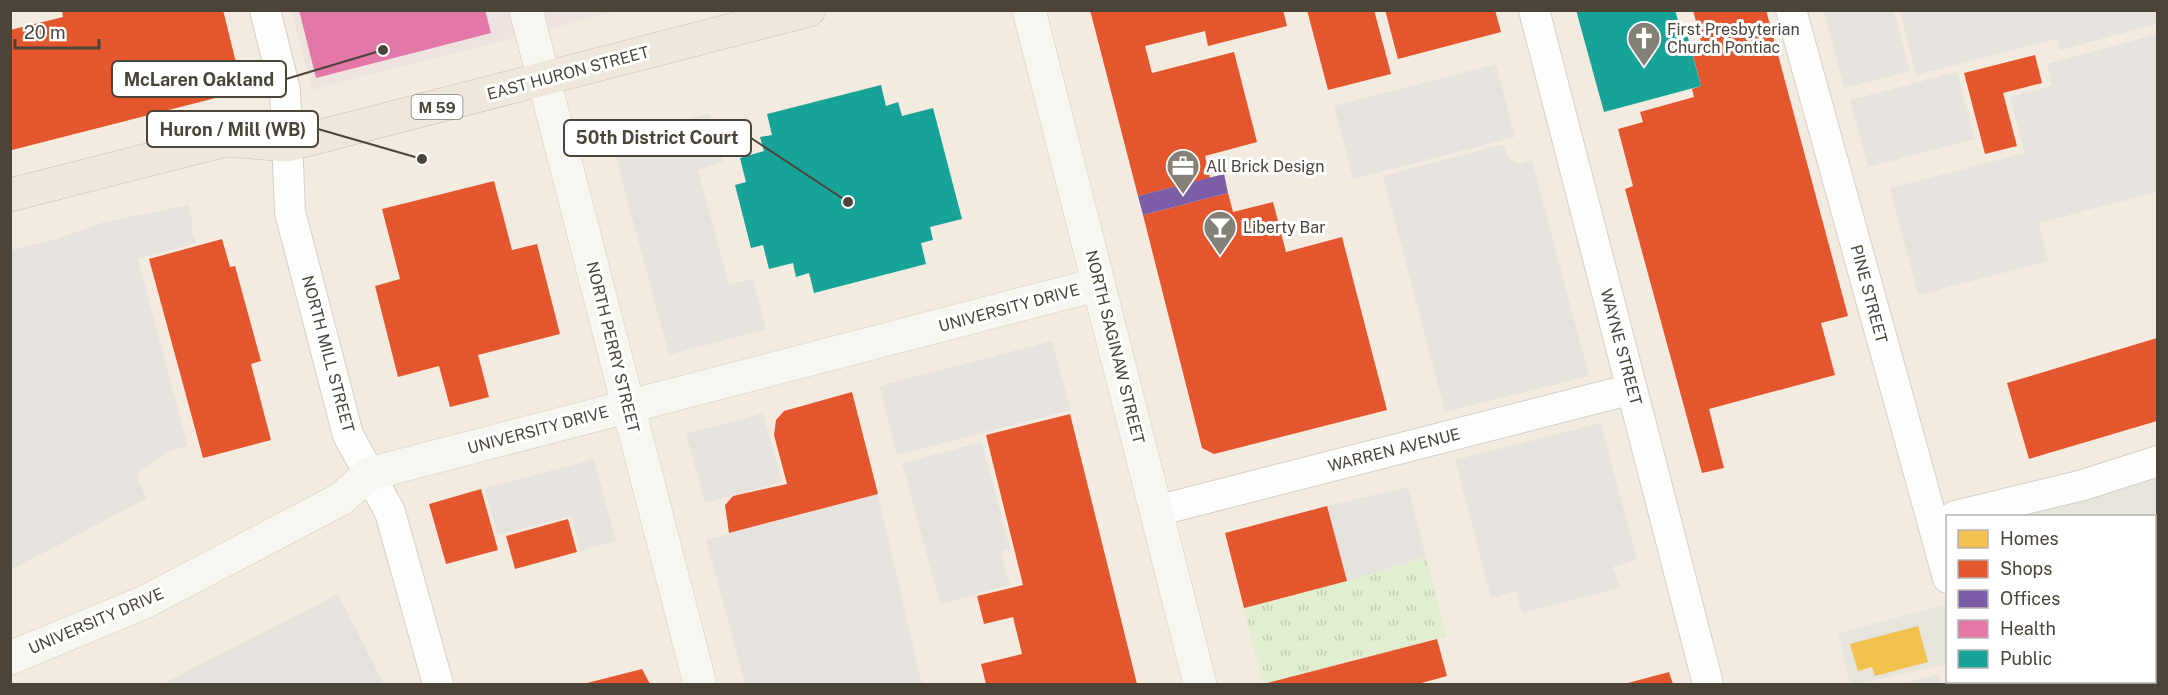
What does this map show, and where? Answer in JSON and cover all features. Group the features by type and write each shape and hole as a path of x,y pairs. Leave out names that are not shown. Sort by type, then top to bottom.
{"highway":[{"name":"EAST HURON STREET","path":"10,195 226,140 287,145 810,10"}],"street":[{"name":"NORTH MILL STREET","path":"265,10 285,90 290,213 348,435 390,512 438,684"},
{"name":"NORTH PERRY STREET","path":"526,10 700,684"},
{"name":"NORTH SAGINAW STREET","path":"1029,10 1200,684"},
{"name":"WAYNE STREET","path":"1534,10 1708,684"},
{"name":"PINE STREET","path":"1791,10 1945,519 1946,548"},
{"name":"UNIVERSITY DRIVE","path":"10,658 145,602 341,499 369,474 1099,284"},
{"name":"WARREN AVENUE","path":"1156,511 1632,389"},
{"path":"1961,515 2083,485 2157,461"}],"shaded area":[{"path":"291,10 618,11 312,90"},
{"path":"10,11 2157,11 2157,471 2023,515 1946,515 1946,604 1838,633 1850,684 11,684"},
{"path":"1824,11 1894,11 1910,71 1844,88"},
{"path":"1900,11 2157,11 2157,24 2060,50 2057,39 1916,75"},
{"path":"2157,34 2157,192 2039,223 2048,261 1918,295 1890,188 2025,153 2010,97 2052,86 2047,64"},
{"path":"1496,64 1515,137 1353,179 1334,106"},
{"path":"1957,72 1975,139 1868,167 1850,100"},
{"path":"710,113 723,162 698,170 729,284 753,279 766,329 669,355 611,140"},
{"path":"1504,144 1508,158 1518,164 1532,160 1589,376 1445,412 1383,176"},
{"path":"189,205 193,224 191,230 196,243 138,259 188,446 170,451 138,473 137,479 147,498 11,570 11,250 57,239 104,222"},
{"path":"1052,341 1071,410 897,455 879,386"},
{"path":"763,413 782,482 705,503 686,434"},
{"path":"1601,423 1637,560 1613,567 1620,588 1522,613 1516,591 1491,598 1455,460"},
{"path":"982,442 1010,549 1001,552 1010,585 940,604 902,463"},
{"path":"594,459 616,541 580,551 571,516 497,535 485,488"},
{"path":"2157,478 2157,684 1993,684 2156,683 2156,515 2027,515"},
{"path":"1408,487 1426,557 1347,581 1327,506"},
{"path":"878,494 922,684 745,684 706,540"},
{"path":"338,594 384,684 162,684"},
{"path":"1946,604 1946,664 1860,684 1850,684 1837,633"},
{"path":"1946,664 1946,683 1993,684 1860,684"},
{"path":"1939,674 1942,684 1899,684"}],"green space":[{"path":"1426,557 1447,636 1263,684 1244,608"}],"building: Homes":[{"path":"1918,626 1928,662 1875,676 1872,667 1858,671 1850,644"}],"building: Shops":[{"path":"62,10 223,10 243,91 12,150 10,30 63,17"},
{"path":"1090,10 1283,10 1287,26 1208,46 1205,31 1145,46 1152,73 1234,52 1257,142 1205,156 1210,178 1138,196"},
{"path":"1307,10 1374,10 1391,74 1328,90"},
{"path":"1385,10 1495,10 1501,32 1398,59"},
{"path":"1693,10 1766,10 1848,316 1821,323 1835,375 1709,409 1724,468 1702,473 1625,189 1633,186 1618,129 1643,122 1640,112 1694,97 1692,89 1701,86 1691,48 1702,45"},
{"path":"2035,55 2042,83 2003,93 2017,146 1985,154 1964,73"},
{"path":"494,181 512,250 537,244 560,334 478,355 489,397 450,407 439,366 398,377 375,286 400,279 382,209"},
{"path":"1228,193 1233,212 1273,202 1286,252 1342,237 1387,410 1214,454 1202,448 1143,215"},
{"path":"222,239 230,267 235,266 261,361 251,364 271,440 203,458 149,259"},
{"path":"2157,338 2157,421 2029,459 2007,383"},
{"path":"852,392 878,494 729,533 725,505 733,496 787,484 774,435 776,420 784,411"},
{"path":"1070,414 1137,684 986,684 981,664 1022,654 1013,617 984,624 977,596 1023,585 986,435"},
{"path":"481,489 498,550 446,564 429,504"},
{"path":"1327,506 1347,581 1244,608 1225,533"},
{"path":"568,519 577,552 515,569 506,536"},
{"path":"1437,639 1447,676 1418,684 1263,684"},
{"path":"642,669 650,684 583,684"},
{"path":"1669,672 1673,684 1624,684"}],"building: Offices":[{"name":"All Brick Design","path":"1224,174 1228,193 1143,215 1138,196"}],"building: Health":[{"path":"299,10 485,10 491,33 316,78"}],"building: Public":[{"name":"First Presbyterian Church Pontiac","path":"1576,10 1675,10 1679,24 1684,23 1701,86 1604,112"},
{"path":"881,85 886,106 898,102 902,116 933,108 962,219 930,227 933,240 921,243 926,264 814,293 809,273 796,277 793,263 769,269 763,245 751,248 735,185 746,182 740,158 764,151 760,137 772,135 767,114"}],"place":[{"name":"McLaren Oakland","path":"383,50"},
{"name":"First Presbyterian Church Pontiac","path":"1644,67"},
{"name":"Huron / Mill (WB)","path":"422,159"},
{"name":"All Brick Design","path":"1183,195"},
{"name":"50th District Court","path":"848,202"},
{"name":"Liberty Bar","path":"1220,256"}]}
